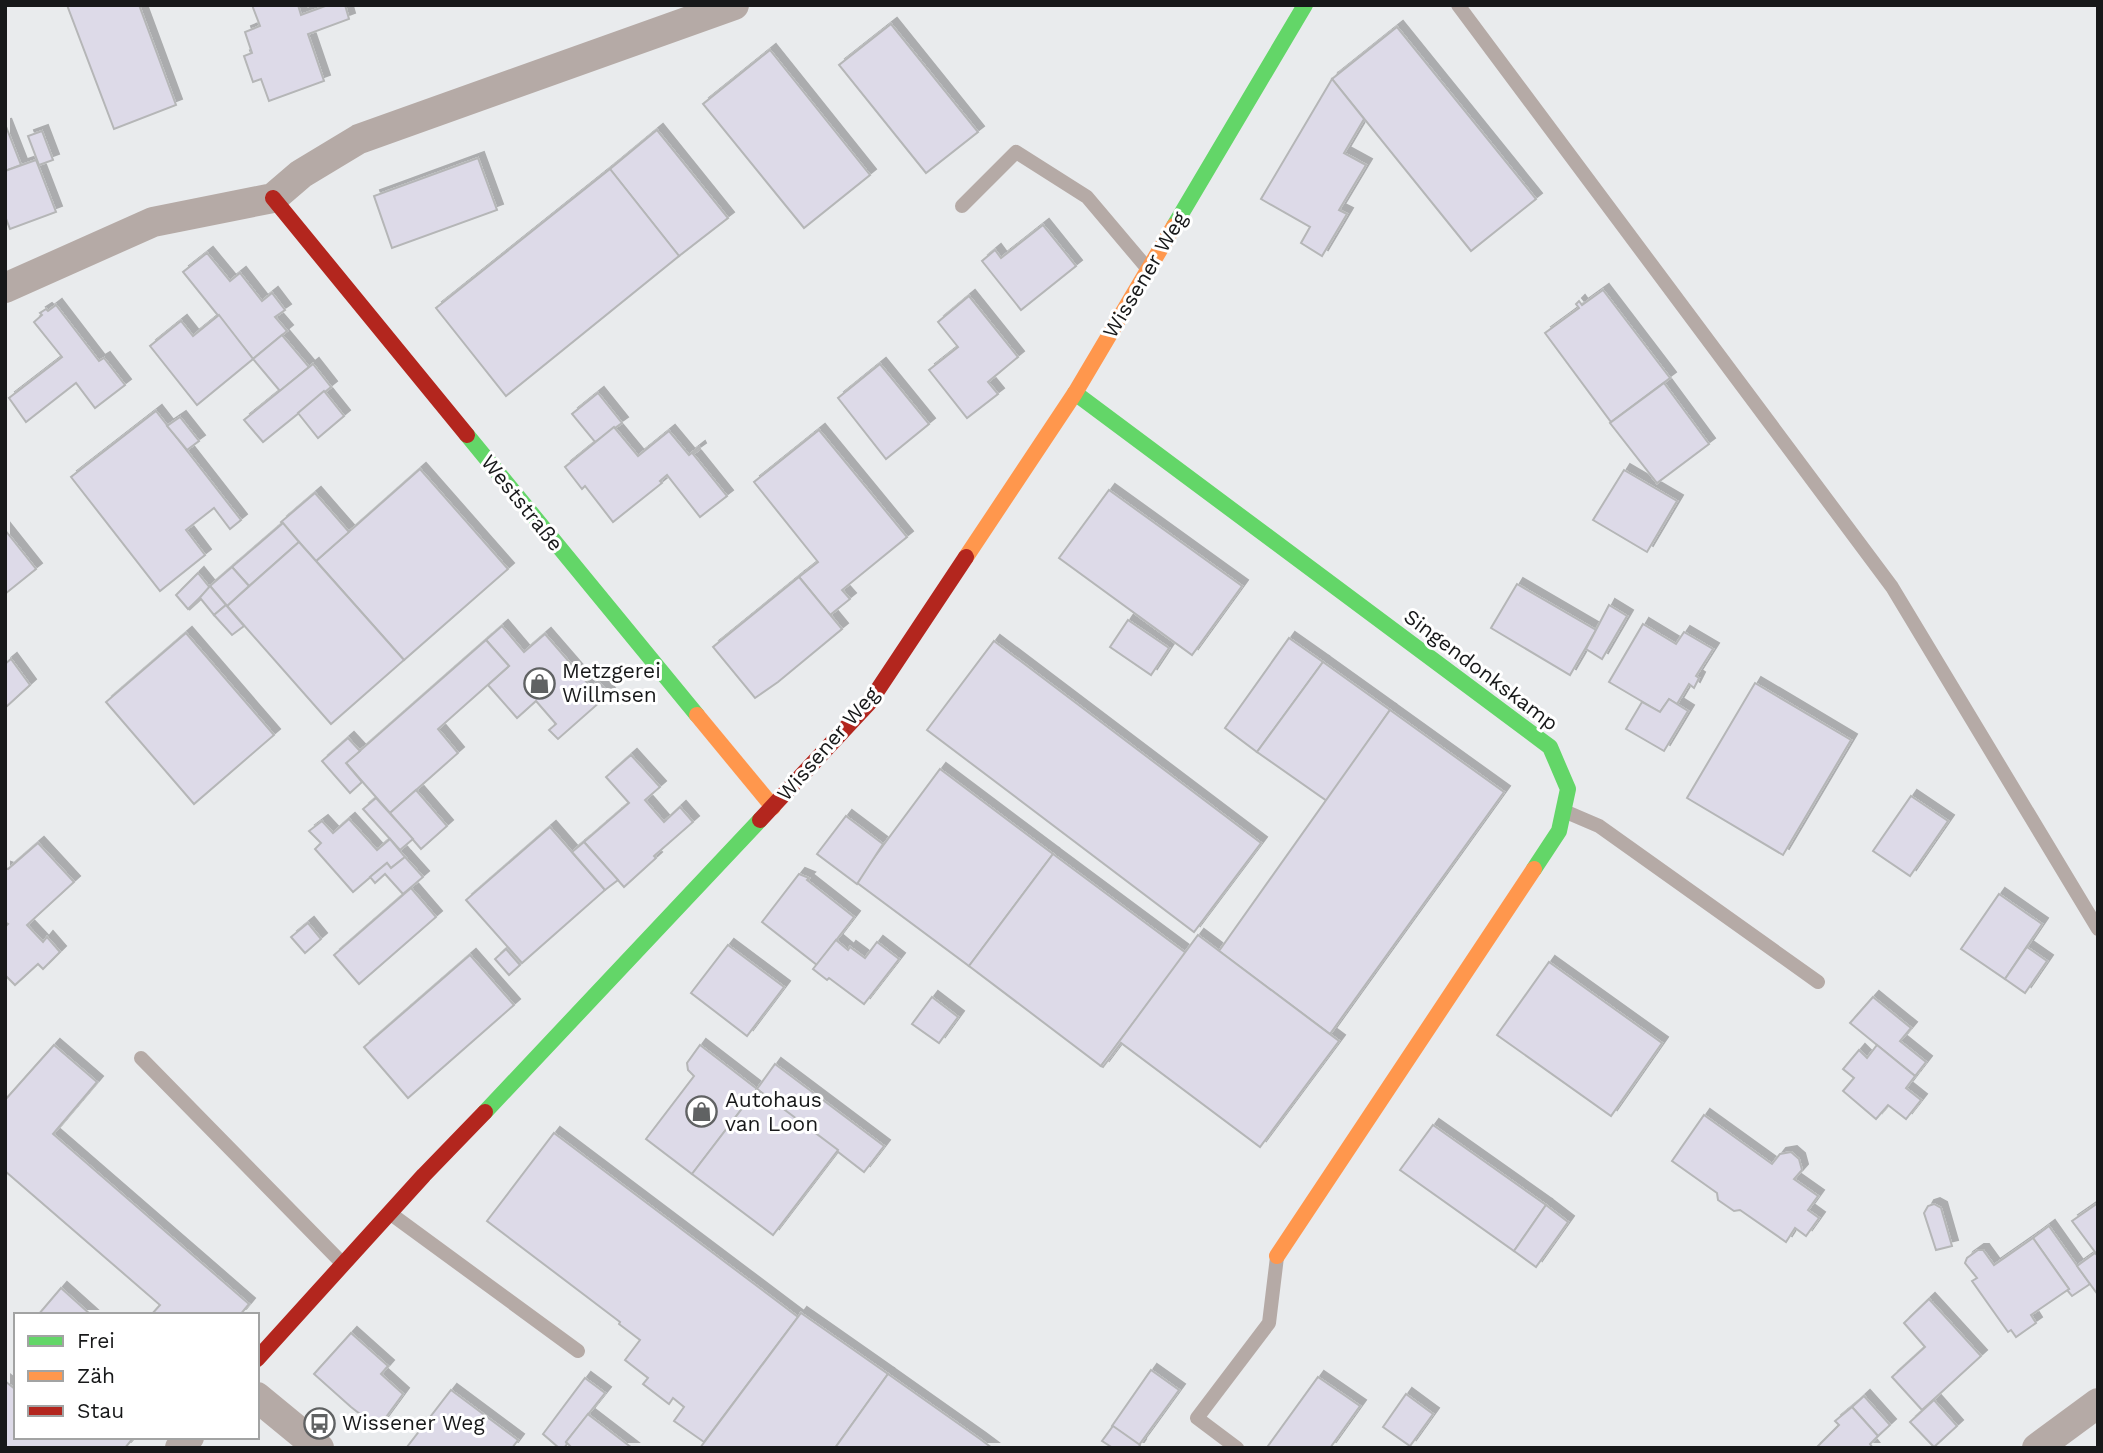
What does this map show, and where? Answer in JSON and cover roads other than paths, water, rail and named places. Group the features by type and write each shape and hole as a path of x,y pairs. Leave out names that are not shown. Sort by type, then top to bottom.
{"street":[{"path":"5,288 153,222 273,198 301,174 359,139 734,5"},
{"name":"Wissener Weg","path":"259,1357 390,1213 869,703 1075,393 1306,5"},
{"name":"Weststraße","path":"273,198 773,807"},
{"name":"Singendonkskamp","path":"1075,393 1550,747 1568,789 1559,831 1277,1256"},
{"path":"259,1399 319,1448"},
{"path":"2037,1448 2098,1403"}],"lane":[{"path":"1458,5 1892,587 2098,929"},
{"path":"961,206 1016,152 1087,197 1148,269"},
{"path":"1564,811 1598,826 1818,982"},
{"path":"141,1058 343,1265"},
{"path":"390,1213 578,1351"},
{"path":"1237,1448 1196,1418 1269,1323 1277,1256"}],"place":[{"name":"Metzgerei Willmsen","path":"539,683"},
{"name":"Autohaus van Loon","path":"702,1112"},
{"name":"Wissener Weg","path":"319,1423"}]}
